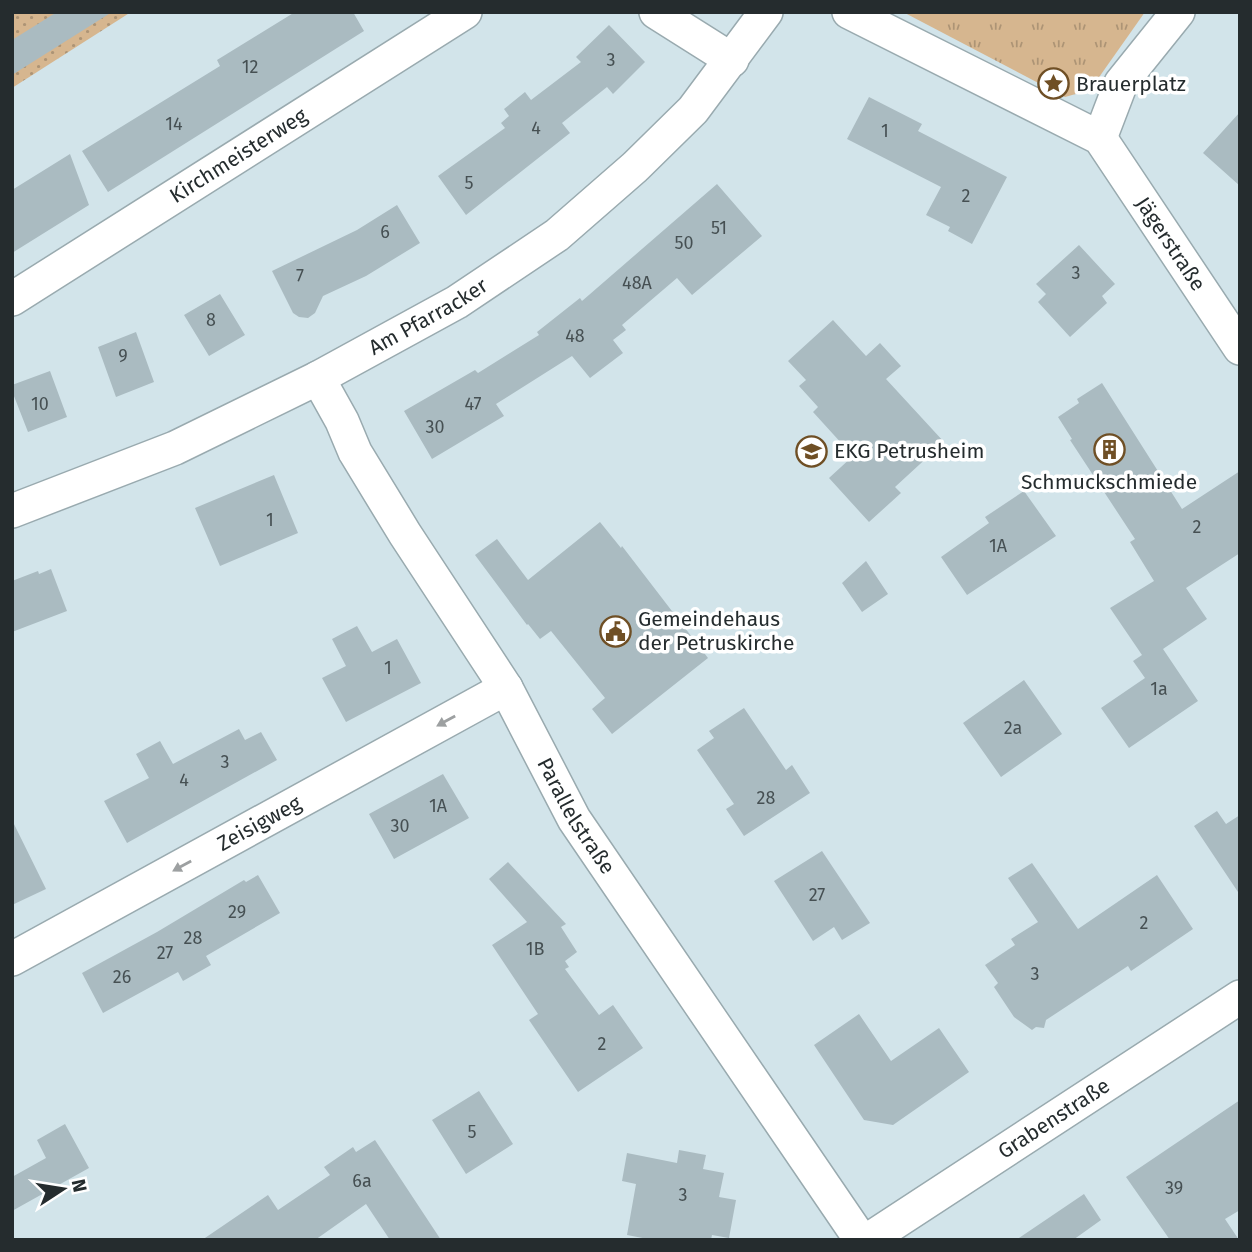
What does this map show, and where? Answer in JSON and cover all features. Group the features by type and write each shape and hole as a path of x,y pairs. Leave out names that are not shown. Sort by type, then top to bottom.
{"street":[{"name":"Kirchmeisterweg","path":"12,299 465,12"},
{"path":"656,12 732,60"},
{"name":"Am Pfarracker","path":"12,511 175,448 318,378 457,303 556,235 635,167 693,110 766,12"},
{"path":"849,12 1100,138 1121,83 1178,12"},
{"name":"Jägerstraße","path":"1100,138 1240,348"},
{"name":"Parallelstraße","path":"318,378 342,421 355,452 506,688 574,819 861,1240"},
{"name":"Zeisigweg","path":"12,959 506,688"},
{"name":"Grabenstraße","path":"868,1240 1240,997"}],"green space":[{"path":"12,12 131,12 12,88"},
{"path":"903,12 1145,12 1090,90 1065,97"}],"building":[{"path":"57,12 112,12 12,75 12,40"},
{"path":"295,12 353,12 364,31 108,192 82,151 220,66 217,60"},
{"path":"609,25 645,62 613,94 607,87 562,123 570,133 466,215 438,176 505,128 501,123 509,116 504,109 525,92 531,100 581,62 576,57"},
{"path":"869,97 922,124 918,131 1007,177 972,244 948,231 950,227 926,215 941,187 847,139"},
{"path":"1240,112 1240,186 1203,153"},
{"path":"70,154 89,205 12,253 12,190"},
{"path":"717,184 762,236 692,295 677,278 622,325 626,330 613,340 623,353 590,378 572,356 496,404 504,416 432,459 404,411 475,370 478,373 539,335 537,332 580,298 582,301"},
{"path":"397,205 420,243 366,276 323,296 315,313 308,318 293,313 272,271 357,230"},
{"path":"1079,245 1115,284 1102,296 1107,303 1070,337 1038,302 1046,294 1036,284"},
{"path":"220,294 245,335 209,356 184,315"},
{"path":"833,320 866,356 880,343 901,366 886,379 944,442 895,487 901,493 869,522 829,478 853,456 813,412 818,407 799,386 806,380 788,361"},
{"path":"136,332 154,382 116,397 98,347"},
{"path":"50,371 67,417 28,432 12,385"},
{"path":"1102,383 1182,509 1240,471 1240,553 1186,588 1207,619 1163,649 1198,701 1129,748 1101,708 1145,678 1133,661 1142,655 1110,608 1154,581 1130,542 1135,539 1070,440 1072,439 1058,417 1079,403 1077,399"},
{"path":"274,475 298,533 220,566 195,508"},
{"path":"1024,491 1056,536 967,595 941,557 989,523 985,517"},
{"path":"600,522 621,548 622,546 708,658 612,734 592,709 605,698 551,631 540,639 527,625 475,555 497,539 528,580"},
{"path":"866,561 888,594 862,612 842,583"},
{"path":"51,569 67,611 12,632 12,581"},
{"path":"357,626 372,652 397,639 421,683 346,722 322,678 346,666 332,639"},
{"path":"1024,680 1062,734 1001,777 963,723"},
{"path":"744,708 786,770 792,765 810,793 744,836 726,809 734,804 697,750 714,738 709,731"},
{"path":"239,729 245,740 261,732 277,760 127,843 104,801 149,778 136,754 160,741 173,764"},
{"path":"443,774 469,818 394,859 369,814"},
{"path":"1217,811 1226,824 1240,815 1240,895 1194,826"},
{"path":"12,820 46,889 12,905"},
{"path":"822,851 870,923 842,940 834,927 813,941 774,881"},
{"path":"508,862 566,924 561,927 577,952 565,961 569,967 565,969 599,1015 613,1005 643,1048 578,1092 529,1020 538,1014 492,945 527,922 489,879"},
{"path":"1032,863 1078,929 1157,875 1193,929 1131,971 1128,966 1046,1020 1044,1028 1036,1027 1032,1030 1014,1017 994,987 998,983 985,965 1015,945 1011,939 1038,922 1008,878"},
{"path":"258,875 280,913 206,956 211,965 183,981 178,972 103,1013 82,973 244,880 246,882"},
{"path":"859,1014 891,1061 939,1028 969,1072 893,1125 864,1120 814,1045"},
{"path":"479,1091 513,1144 466,1174 432,1120"},
{"path":"1240,1100 1240,1210 1225,1219 1239,1240 1170,1240 1126,1177"},
{"path":"65,1124 89,1168 12,1211 12,1177 46,1158 37,1140"},
{"path":"375,1140 441,1240 390,1240 366,1204 315,1240 202,1240 268,1195 278,1210 330,1175 324,1167 353,1147 356,1152"},
{"path":"679,1150 706,1155 703,1169 724,1173 719,1197 736,1200 729,1238 712,1235 711,1240 653,1240 627,1235 636,1184 622,1181 627,1153 677,1163"},
{"path":"1084,1194 1101,1220 1073,1240 1016,1240"}],"place":[{"name":"Brauerplatz","path":"1053,84"},
{"name":"Schmuckschmiede","path":"1109,450"},
{"name":"EKG Petrusheim","path":"811,451"},
{"name":"Gemeindehaus der Petruskirche","path":"615,631"}]}
